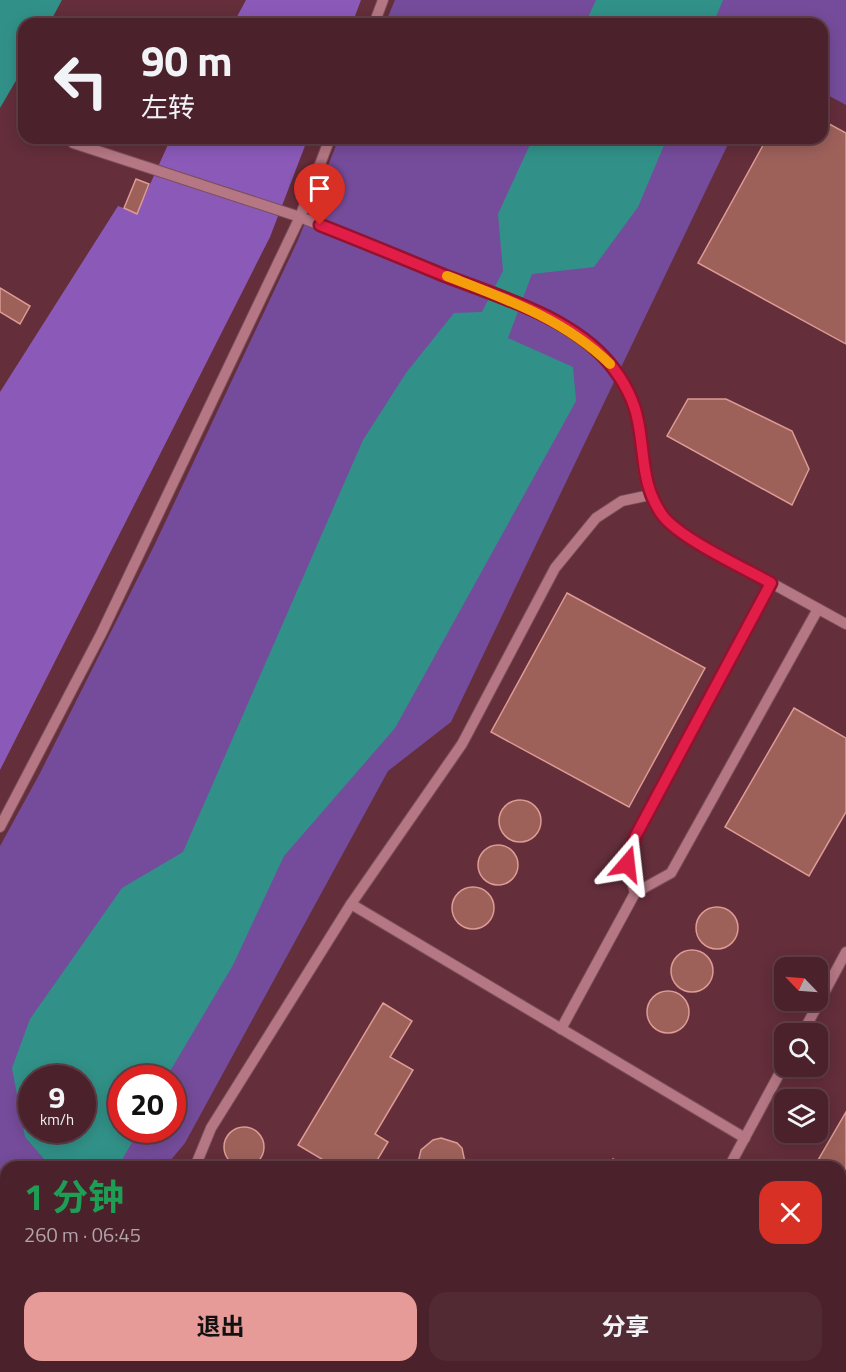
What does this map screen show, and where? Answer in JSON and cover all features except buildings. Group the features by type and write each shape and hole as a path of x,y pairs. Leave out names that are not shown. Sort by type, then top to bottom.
{"lane":[{"path":"376,18 383,0"},
{"path":"76,144 300,217 545,316 582,339 609,363 628,390 638,420 642,467 650,495 664,518 699,543 846,624"},
{"path":"0,827 101,634 300,217 328,144"},
{"path":"197,1161 211,1128 351,904 462,744 555,568 596,518 622,501 650,495"},
{"path":"635,893 627,864 635,837 771,583"},
{"path":"561,1029 635,893 670,873 818,609"},
{"path":"351,904 745,1138"},
{"path":"808,1023 846,952"},
{"path":"732,1161 778,1077"}],"shaded area":[{"path":"246,0 361,0 354,18 236,18"},
{"path":"395,0 846,0 846,105 828,95 828,18 388,18"},
{"path":"168,144 306,144 270,237 0,770 0,392 118,206 137,213"},
{"path":"337,144 728,144 451,722 388,771 186,1141 186,1065 108,1065 108,1143 185,1143 170,1161 0,1161 0,846 39,775 154,546 298,240"}],"water":[{"path":"0,0 62,0 52,18 18,18 18,77 0,108"},
{"path":"596,0 723,0 716,18 588,18"},
{"path":"530,144 664,144 638,207 594,267 532,274 508,338 573,367 576,401 395,728 284,856 233,965 174,1065 108,1065 108,1143 132,1143 121,1161 46,1161 30,1143 96,1143 96,1065 18,1065 18,1100 12,1068 30,1019 122,888 183,852 363,440 406,373 454,313 482,312 503,271 498,214"}],"slow traffic":[{"path":"447,276 545,316 582,339 610,364"}],"route":[{"path":"320,225 545,316 582,339 609,363 628,390 638,420 642,467 650,495 664,518 699,543 771,583 635,837 627,864"}]}
